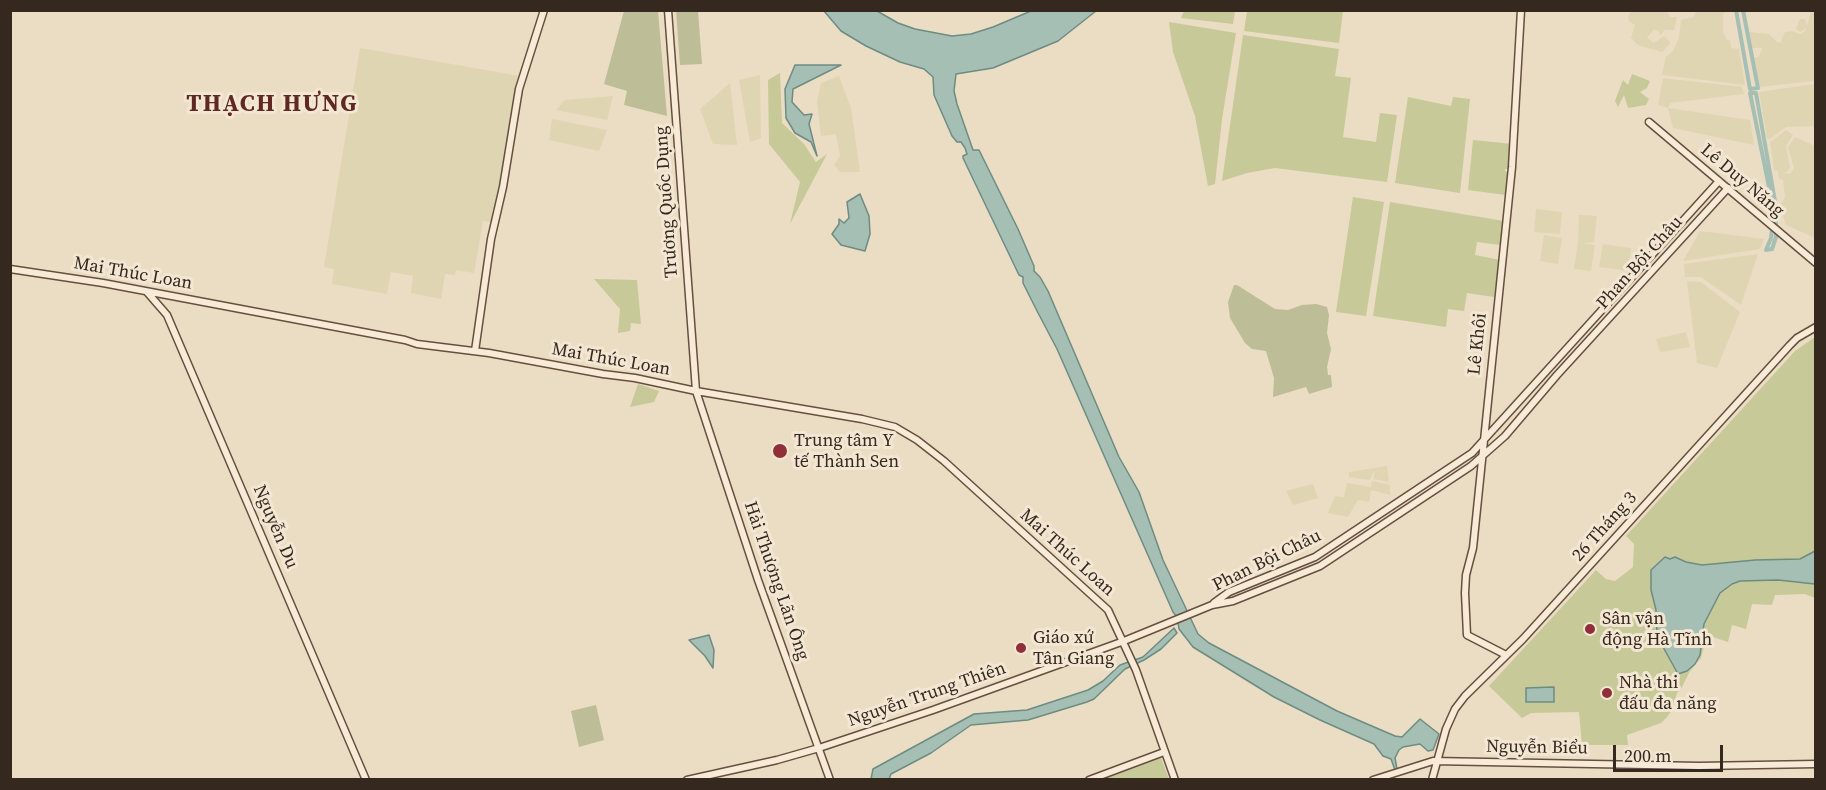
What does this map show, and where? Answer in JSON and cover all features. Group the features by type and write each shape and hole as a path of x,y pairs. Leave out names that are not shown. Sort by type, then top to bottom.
{"street":[{"path":"475,351 491,239 503,187 519,89 544,10"},
{"name":"Trương Quốc Dụng","path":"668,10 696,391"},
{"name":"Lê Khôi","path":"1506,655 1467,635 1466,575 1473,548 1512,167 1521,10"},
{"name":"Lê Duy Năng","path":"1649,122 1815,262"},
{"name":"Phan Bội Châu","path":"1212,605 1229,592 1315,557 1473,453 1719,181"},
{"name":"Phan Bội Châu","path":"1212,605 1233,601 1320,566 1471,466 1505,436 1557,375 1728,188"},
{"name":"Mai Thúc Loan","path":"10,269 71,277 417,344 475,351 635,378 895,427 917,440 974,487 1108,610 1133,663 1175,780"},
{"name":"Nguyễn Du","path":"147,292 167,315 366,780"},
{"name":"26 Tháng 3","path":"1432,780 1446,729 1455,709 1465,696 1523,639 1790,345 1815,327"},
{"name":"Hải Thượng Lãn Ông","path":"696,391 758,580 830,780"},
{"name":"Nguyễn Trung Thiên","path":"687,780 819,748 933,710 1124,641 1212,605"},
{"path":"1089,780 1164,752"},
{"name":"Nguyễn Biểu","path":"1373,780 1421,764 1438,761 1699,766 1815,764"}],"shaded area":[{"path":"1666,10 1670,17 1677,17 1674,30 1665,30 1660,35 1654,29 1647,38 1654,43 1664,36 1670,42 1662,52 1638,45 1631,38 1635,25 1629,21 1631,11"},
{"path":"824,11 877,11 898,23 915,29 952,36 971,34 1031,11 1096,11 1058,41 993,68 956,74 954,91 973,150 979,150 1018,229 1034,271 1048,291 1119,457 1139,492 1163,560 1198,634 1209,643 1337,711 1395,736 1402,737 1420,719 1439,734 1433,750 1428,751 1420,744 1403,747 1395,758 1397,769 1395,770 1391,759 1383,756 1374,744 1274,697 1193,647 1179,629 1177,617 1057,349 963,158 967,154 965,148 952,136 934,95 933,77 924,69 900,62 841,31"},
{"path":"1696,11 1726,11 1723,14 1723,31 1727,40 1730,40 1731,48 1739,49 1745,85 1662,75 1666,57 1673,51 1679,38 1681,20 1694,17"},
{"path":"1811,12 1816,12 1814,81 1760,87 1754,58 1759,57 1762,48 1752,48 1749,32 1769,34 1777,42 1782,43 1785,32 1792,31 1800,34 1806,31 1806,28 1800,32 1796,29 1800,19 1805,19 1807,26"},
{"path":"360,48 520,76 496,223 483,221 474,273 456,270 455,275 445,274 441,299 411,293 413,276 391,272 387,294 332,284 334,269 324,267"},
{"path":"795,65 841,65 793,89 792,102 804,115 812,114 809,124 817,156 811,142 795,133 786,118 785,89"},
{"path":"760,75 761,138 750,142 739,80"},
{"path":"839,76 851,108 860,172 840,172 834,165 840,156 836,134 821,136 817,102 821,83"},
{"path":"1663,78 1742,87 1744,94 1670,103 1668,108 1658,105"},
{"path":"730,83 737,145 713,144 700,109"},
{"path":"1815,84 1815,126 1786,127 1770,139 1767,138 1759,92"},
{"path":"613,96 607,120 556,110 565,100"},
{"path":"1668,108 1750,120 1754,145 1673,128"},
{"path":"552,119 607,130 599,151 549,140"},
{"path":"1786,130 1793,135 1786,146 1790,167 1787,172 1782,172 1790,174 1794,168 1788,147 1795,137 1815,146 1815,238 1786,225 1780,205 1785,197 1783,180 1779,179 1778,171 1774,170 1770,142"},
{"path":"860,194 869,216 870,234 865,251 841,245 832,234 839,224 839,219 844,223 849,218 847,202"},
{"path":"1536,209 1562,212 1560,234 1534,232"},
{"path":"1579,215 1597,216 1594,242 1582,243 1595,245 1591,271 1574,269"},
{"path":"1700,231 1764,239 1760,249 1683,261"},
{"path":"1544,235 1562,238 1558,264 1540,261"},
{"path":"1603,244 1631,248 1628,271 1599,267"},
{"path":"1758,254 1741,305 1701,277 1685,277 1684,264"},
{"path":"1687,281 1701,282 1740,312 1717,368 1697,363"},
{"path":"1686,332 1690,347 1660,352 1656,339"},
{"path":"1387,466 1389,482 1374,479 1374,470 1370,480 1349,477 1349,472"},
{"path":"1372,481 1390,485 1390,495 1371,490 1369,502 1358,500 1348,517 1328,513 1335,496 1344,497 1347,483 1371,487"},
{"path":"1313,484 1318,498 1293,505 1286,491"},
{"path":"1815,551 1815,584 1778,580 1740,581 1720,593 1704,624 1700,655 1687,671 1678,674 1657,636 1656,610 1651,590 1651,570 1665,557 1670,559 1675,557 1702,565 1800,559"},
{"path":"1174,628 1177,633 1161,649 1125,669 1094,699 1028,720 971,725 931,753 891,774 889,779 871,779 873,769 974,714 1027,710 1088,690 1103,681 1120,665 1143,657"},
{"path":"709,635 714,650 713,668 689,640"},
{"path":"1554,687 1554,702 1526,702 1526,688"}],"green space":[{"path":"624,11 658,11 667,116 624,105 627,91 604,84"},
{"path":"676,11 698,11 702,64 680,65"},
{"path":"1184,11 1235,11 1233,24 1181,18"},
{"path":"1247,11 1343,11 1339,43 1244,31"},
{"path":"1169,22 1236,33 1222,119 1215,184 1208,186 1195,116 1173,52"},
{"path":"1243,35 1339,49 1335,76 1351,78 1343,137 1376,142 1380,113 1397,115 1387,182 1275,168 1247,173 1222,181"},
{"path":"780,73 782,123 804,144 816,162 827,154 790,224 800,182 769,144 768,80"},
{"path":"1632,74 1650,81 1647,88 1640,92 1649,99 1646,105 1628,108 1624,95 1618,107 1615,101 1623,80 1628,85"},
{"path":"1408,97 1451,106 1453,97 1470,99 1460,193 1395,183"},
{"path":"1473,140 1513,144 1510,169 1505,169 1508,172 1506,195 1468,190"},
{"path":"1353,197 1384,202 1366,316 1336,312"},
{"path":"1390,202 1504,221 1500,245 1477,242 1475,255 1500,260 1494,297 1467,293 1464,311 1448,309 1446,327 1373,316"},
{"path":"594,279 637,280 641,324 631,323 630,331 618,333 620,309"},
{"path":"1234,285 1275,309 1288,310 1302,305 1316,304 1327,307 1329,315 1327,333 1331,349 1327,367 1328,375 1331,375 1332,387 1309,394 1306,387 1273,397 1274,378 1266,351 1252,349 1245,343 1230,318 1228,302"},
{"path":"1815,337 1815,598 1805,594 1775,595 1772,605 1752,604 1746,629 1732,625 1728,642 1707,635 1701,658 1677,693 1672,710 1667,717 1661,723 1627,735 1628,745 1582,745 1579,712 1531,713 1522,718 1489,686 1596,570 1606,579 1615,581 1633,567 1634,544 1626,536 1795,351"},
{"path":"638,384 659,391 654,402 630,407"},
{"path":"596,705 604,740 579,747 571,711"},
{"path":"1161,758 1169,779 1102,779"}],"waterway":[{"path":"1736,10 1750,89 1758,88 1743,10"},
{"path":"1750,93 1756,93 1776,207 1776,237 1772,249 1766,250 1771,238 1774,212 1750,93"}],"place":[{"name":"Trung tâm Y tế Thành Sen","path":"780,451"},
{"name":"Sân vận động Hà Tĩnh","path":"1590,629"},
{"name":"Giáo xứ Tân Giang","path":"1021,648"},
{"name":"Nhà thi đấu đa năng","path":"1607,693"}],"district":[{"name":"THẠCH HƯNG","path":"272,105"}]}
